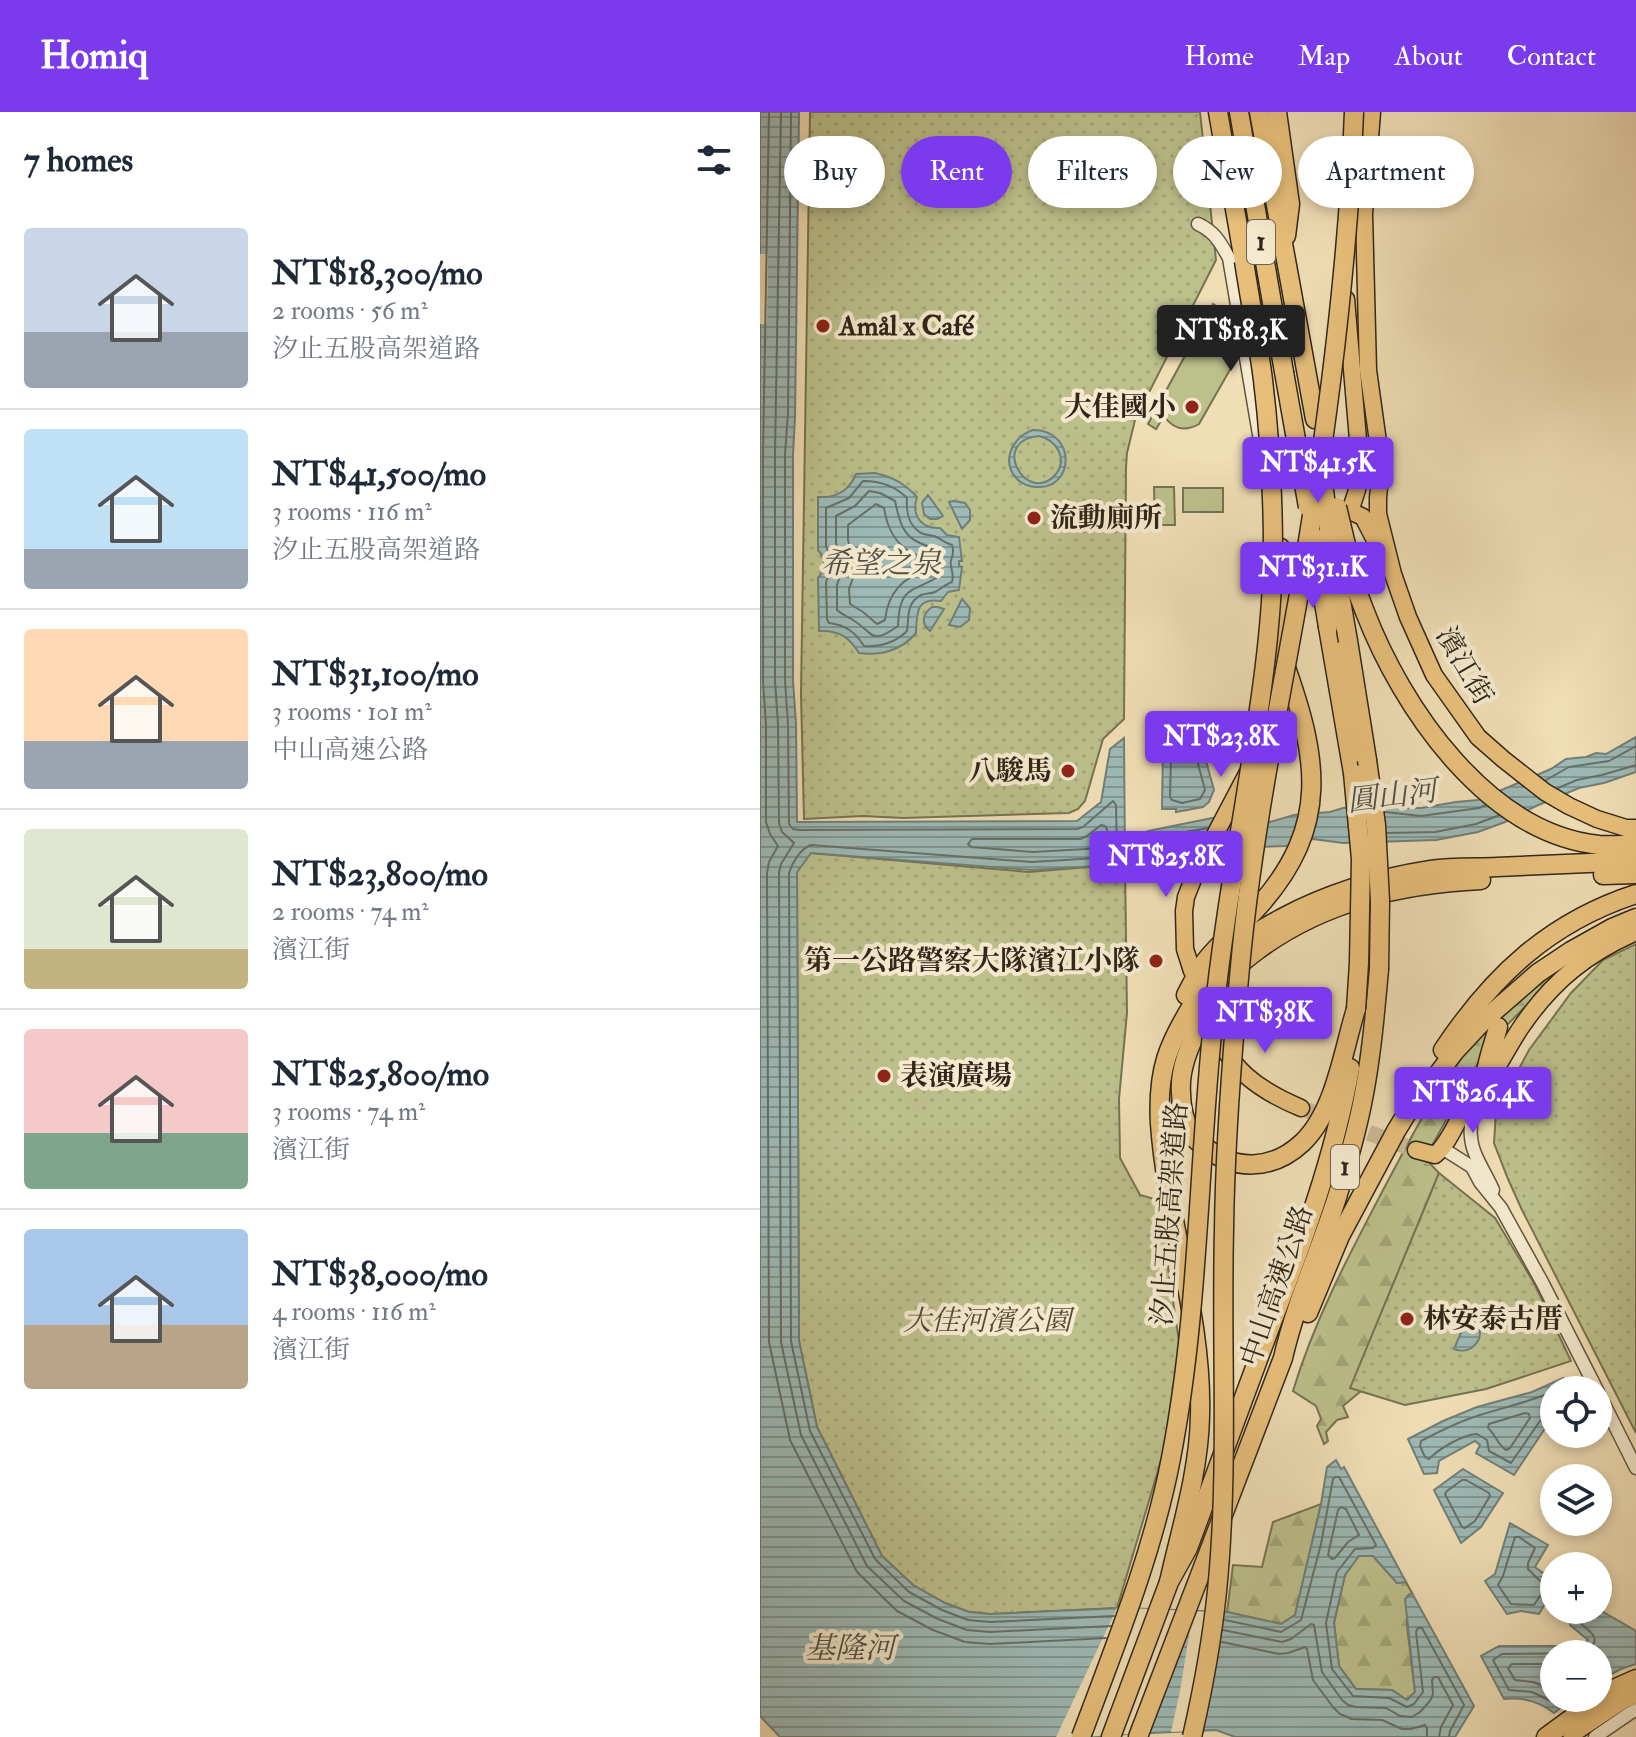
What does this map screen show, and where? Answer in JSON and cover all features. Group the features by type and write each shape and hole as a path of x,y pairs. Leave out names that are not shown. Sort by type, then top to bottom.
{"highway":[{"name":"汐止五股高架道路","path":"1081,1737 1147,1551 1171,1462 1185,1378 1194,1286 1213,1024 1268,641 1273,554 1269,439 1263,378 1218,112"},
{"name":"中山高速公路","path":"1111,1737 1169,1582 1188,1548 1304,1239 1327,1168 1354,1043 1361,859 1353,773 1239,112"},
{"name":"中山高速公路","path":"1138,1737 1283,1358 1290,1325 1338,1194 1362,1105 1379,969 1380,901 1376,825 1367,760 1329,531 1315,419 1259,112"},
{"path":"1277,112 1290,204 1284,250"},
{"name":"汐止五股高架道路","path":"1192,1737 1209,1652 1222,1511 1224,1227 1230,1082 1241,960 1269,755 1328,414 1345,261 1354,112"},
{"path":"1315,419 1357,591 1376,641 1420,718 1471,778 1505,807 1548,831 1579,841 1598,845 1636,844"},
{"path":"1176,1032 1183,1000 1204,962 1258,908 1280,880 1295,857 1307,824 1312,774 1307,737 1282,654"},
{"path":"1267,734 1274,728 1286,725 1307,737"},
{"path":"1169,1582 1193,1479 1200,1418 1198,1353 1160,1122 1161,1082 1166,1054 1204,987 1228,954 1268,926 1342,891 1434,869 1636,861"},
{"path":"1356,1009 1334,1087 1320,1119 1303,1143 1281,1158 1261,1165 1241,1165 1216,1156 1192,1136 1183,1112 1180,1091 1183,1065 1204,1015 1223,980 1245,960 1294,926 1341,905 1396,889 1437,882 1636,874"},
{"path":"1421,1090 1424,1079 1458,1028 1493,986 1534,946 1576,918 1636,894"},
{"path":"1539,962 1595,925 1636,907"},
{"path":"1283,1358 1300,1333 1340,1236 1421,1090 1483,1021 1538,973 1571,951 1636,918"},
{"path":"1480,1090 1498,1027"},
{"path":"1546,1737 1609,1691 1636,1679"},
{"path":"1567,1737 1636,1694"},
{"path":"1584,1737 1618,1714 1636,1707"}],"main road":[{"path":"1347,112 1346,299 1361,475 1350,511"},
{"name":"濱江街","path":"1372,112 1364,214 1368,370 1379,449 1378,514 1393,574 1418,643 1434,675 1478,737 1503,759 1545,792 1569,806 1597,819 1636,828"},
{"path":"1248,771 1248,762 1276,684 1282,654 1277,565 1281,547 1359,508 1379,467"},
{"path":"1350,511 1363,517 1393,574"},
{"path":"1195,966 1185,949 1186,897 1291,680 1294,653 1290,562 1281,547"},
{"path":"1418,1145 1435,1155 1493,1073 1523,1023 1557,983 1596,952 1636,932"},
{"path":"1214,1019 1248,1067 1304,1103"}],"street":[{"path":"1198,224 1210,230 1229,258 1272,512 1281,547"},
{"path":"1480,1090 1471,1126 1476,1157 1589,1376"},
{"path":"1442,1148 1472,1167 1501,1208"},
{"path":"1612,1421 1636,1468"},
{"path":"1595,1737 1636,1707"}],"green space":[{"path":"810,112 1200,112 1203,136 1173,136 1173,208 1210,208 1216,260 1135,420 1126,467 1124,719 1103,739 1085,801 1069,813 804,819 801,694 809,208 885,208 885,136 810,136"},
{"path":"1213,304 1220,308 1203,341 1224,347 1231,368 1199,424 1180,428 1164,416 1156,429 1148,424"},
{"path":"1154,487 1174,487 1175,525 1155,525"},
{"path":"1183,488 1223,488 1223,512 1183,512"},
{"name":"大佳河濱公園","path":"810,853 1029,872 1125,864 1127,1013 1119,1099 1120,1158 1140,1195 1158,1200 1180,1348 1174,1417 1117,1608 990,1614 969,1612 913,1585 882,1556 817,1427 799,1341 797,872"},
{"path":"1636,944 1636,1433 1612,1386 1612,1376 1607,1376 1522,1210 1494,1143 1496,1112 1529,1050 1571,993 1603,960"},
{"path":"1551,973 1550,982 1489,1043 1425,1158 1439,1173 1351,1387 1361,1391 1343,1406 1348,1417 1337,1420 1326,1432 1328,1441 1324,1444 1317,1426 1321,1419 1316,1406 1293,1391 1321,1314 1344,1265 1415,1130 1452,1070 1486,1030"},
{"path":"1439,1173 1495,1218 1534,1283 1571,1361 1486,1389 1405,1405 1350,1388"},
{"path":"1321,1504 1295,1615 1281,1624 1227,1612 1233,1565 1262,1567 1273,1522"},
{"path":"1359,1555 1373,1556 1397,1583 1406,1582 1412,1593 1407,1596 1407,1626 1415,1692 1407,1700 1392,1690 1356,1689 1339,1666 1334,1623 1345,1575"}],"water":[{"name":"基隆河","path":"760,112 799,112 799,136 784,136 784,208 798,208 793,454 793,681 797,822 1077,821 1101,802 1110,749 1124,738 1125,864 1032,870 811,853 797,872 799,1341 817,1427 882,1556 913,1585 945,1603 969,1612 990,1614 1124,1608 1227,1612 1281,1624 1295,1615 1327,1467 1336,1460 1341,1469 1344,1467 1406,1582 1397,1583 1373,1556 1359,1556 1345,1575 1334,1622 1339,1666 1356,1689 1392,1690 1407,1700 1415,1692 1405,1599 1412,1593 1474,1706 1455,1737 1235,1737 1216,1730 1093,1737 780,1737 760,1716"},
{"path":"1033,430 1047,433 1058,439 1064,449 1064,470 1049,485 1029,486 1013,473 1009,458 1011,451 1026,433","holes":["1039,436 1058,450 1061,462 1056,474 1045,482 1034,483 1018,469 1016,449 1024,440"]},
{"name":"希望之泉","path":"875,473 898,482 917,497 915,510 919,520 933,528 940,528 947,535 959,537 962,561 959,561 959,566 962,567 959,590 948,592 941,601 922,604 917,613 916,633 910,639 890,650 867,654 859,653 843,636 819,631 818,578 824,564 818,550 818,497 842,492 856,474"},
{"path":"928,495 943,516 930,519 924,514 922,503"},
{"path":"949,502 965,503 970,510 970,520 962,529"},
{"path":"962,599 970,608 969,620 960,627 949,625"},
{"path":"932,607 944,609 930,631 924,619"},
{"name":"圓山河","path":"1636,737 1636,772 1579,788 1478,832 1436,840 1343,843 1313,839 1286,846 1197,857 1149,854 1148,831 1217,817 1263,824 1294,815 1343,808 1387,804 1421,808 1478,800 1551,769 1566,759 1606,754"},
{"path":"1173,739 1200,739 1214,790 1203,807 1176,812 1176,809 1162,809 1163,745 1173,746"},
{"path":"1468,1316 1478,1325 1479,1339 1469,1349 1454,1349"},
{"path":"1540,1388 1540,1436 1514,1475 1476,1453 1480,1445 1475,1441 1439,1461 1437,1473 1424,1474 1408,1439 1477,1407"},
{"path":"1463,1469 1503,1493 1481,1527 1461,1543 1434,1490"},
{"path":"1510,1523 1548,1545 1544,1552 1540,1552 1535,1567 1540,1571 1539,1614 1521,1611 1507,1614 1485,1581 1495,1574"},
{"path":"1612,1617 1636,1631 1636,1664 1612,1674 1612,1640 1588,1640 1570,1625 1612,1624"},
{"path":"1499,1646 1540,1646 1540,1704 1504,1699 1481,1656"}],"pier":[{"path":"760,254 768,254 767,324 760,324"},
{"path":"1117,1608 1124,1608 1079,1737 1056,1737"},
{"path":"1129,1608 1190,1611 1144,1733 1083,1737"},
{"path":"1193,1611 1212,1612 1192,1731 1171,1732 1180,1691"}],"waterway":[{"name":"圓山河","path":"1100,847 1170,842"}],"tunnel":[{"path":"1301,1108 1416,1150"}],"place":[{"name":"Amål x Café","path":"823,326"},
{"name":"大佳國小","path":"1192,407"},
{"name":"流動廁所","path":"1034,518"},
{"name":"八駿馬","path":"1068,771"},
{"name":"第一公路警察大隊濱江小隊","path":"1156,961"},
{"name":"表演廣場","path":"884,1076"},
{"name":"林安泰古厝","path":"1407,1319"}]}
